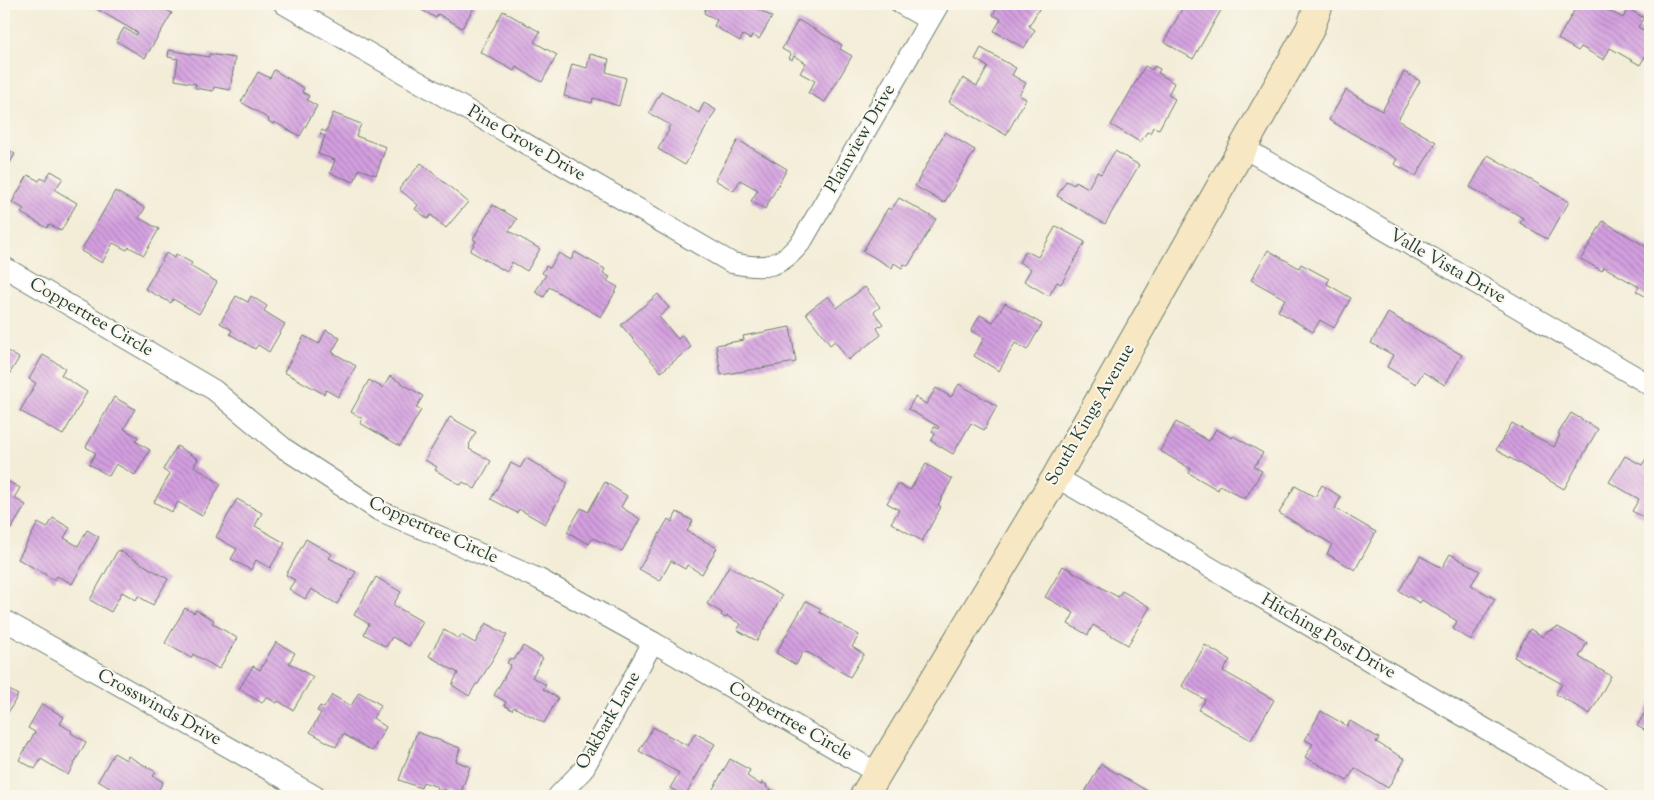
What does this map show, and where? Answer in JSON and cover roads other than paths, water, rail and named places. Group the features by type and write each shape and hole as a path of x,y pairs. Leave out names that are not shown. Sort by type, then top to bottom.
{"street":[{"name":"Pine Grove Drive","path":"284,4 732,263 749,267 773,265"},
{"path":"901,4 934,12"},
{"name":"South Kings Avenue","path":"864,796 1056,478 1244,148 1310,29 1319,4"},
{"name":"South Kings Avenue","path":"1310,29 1330,4"},
{"name":"Plainview Drive","path":"773,265 786,259 802,242 934,12"},
{"name":"Valle Vista Drive","path":"1244,148 1650,385"},
{"name":"Coppertree Circle","path":"4,267 214,390 285,449 378,510 539,579 653,642 877,773"},
{"name":"Hitching Post Drive","path":"1056,478 1600,796"},
{"name":"Crosswinds Drive","path":"4,620 315,796"},
{"name":"Oakbark Lane","path":"558,796 583,770 653,642"}]}
